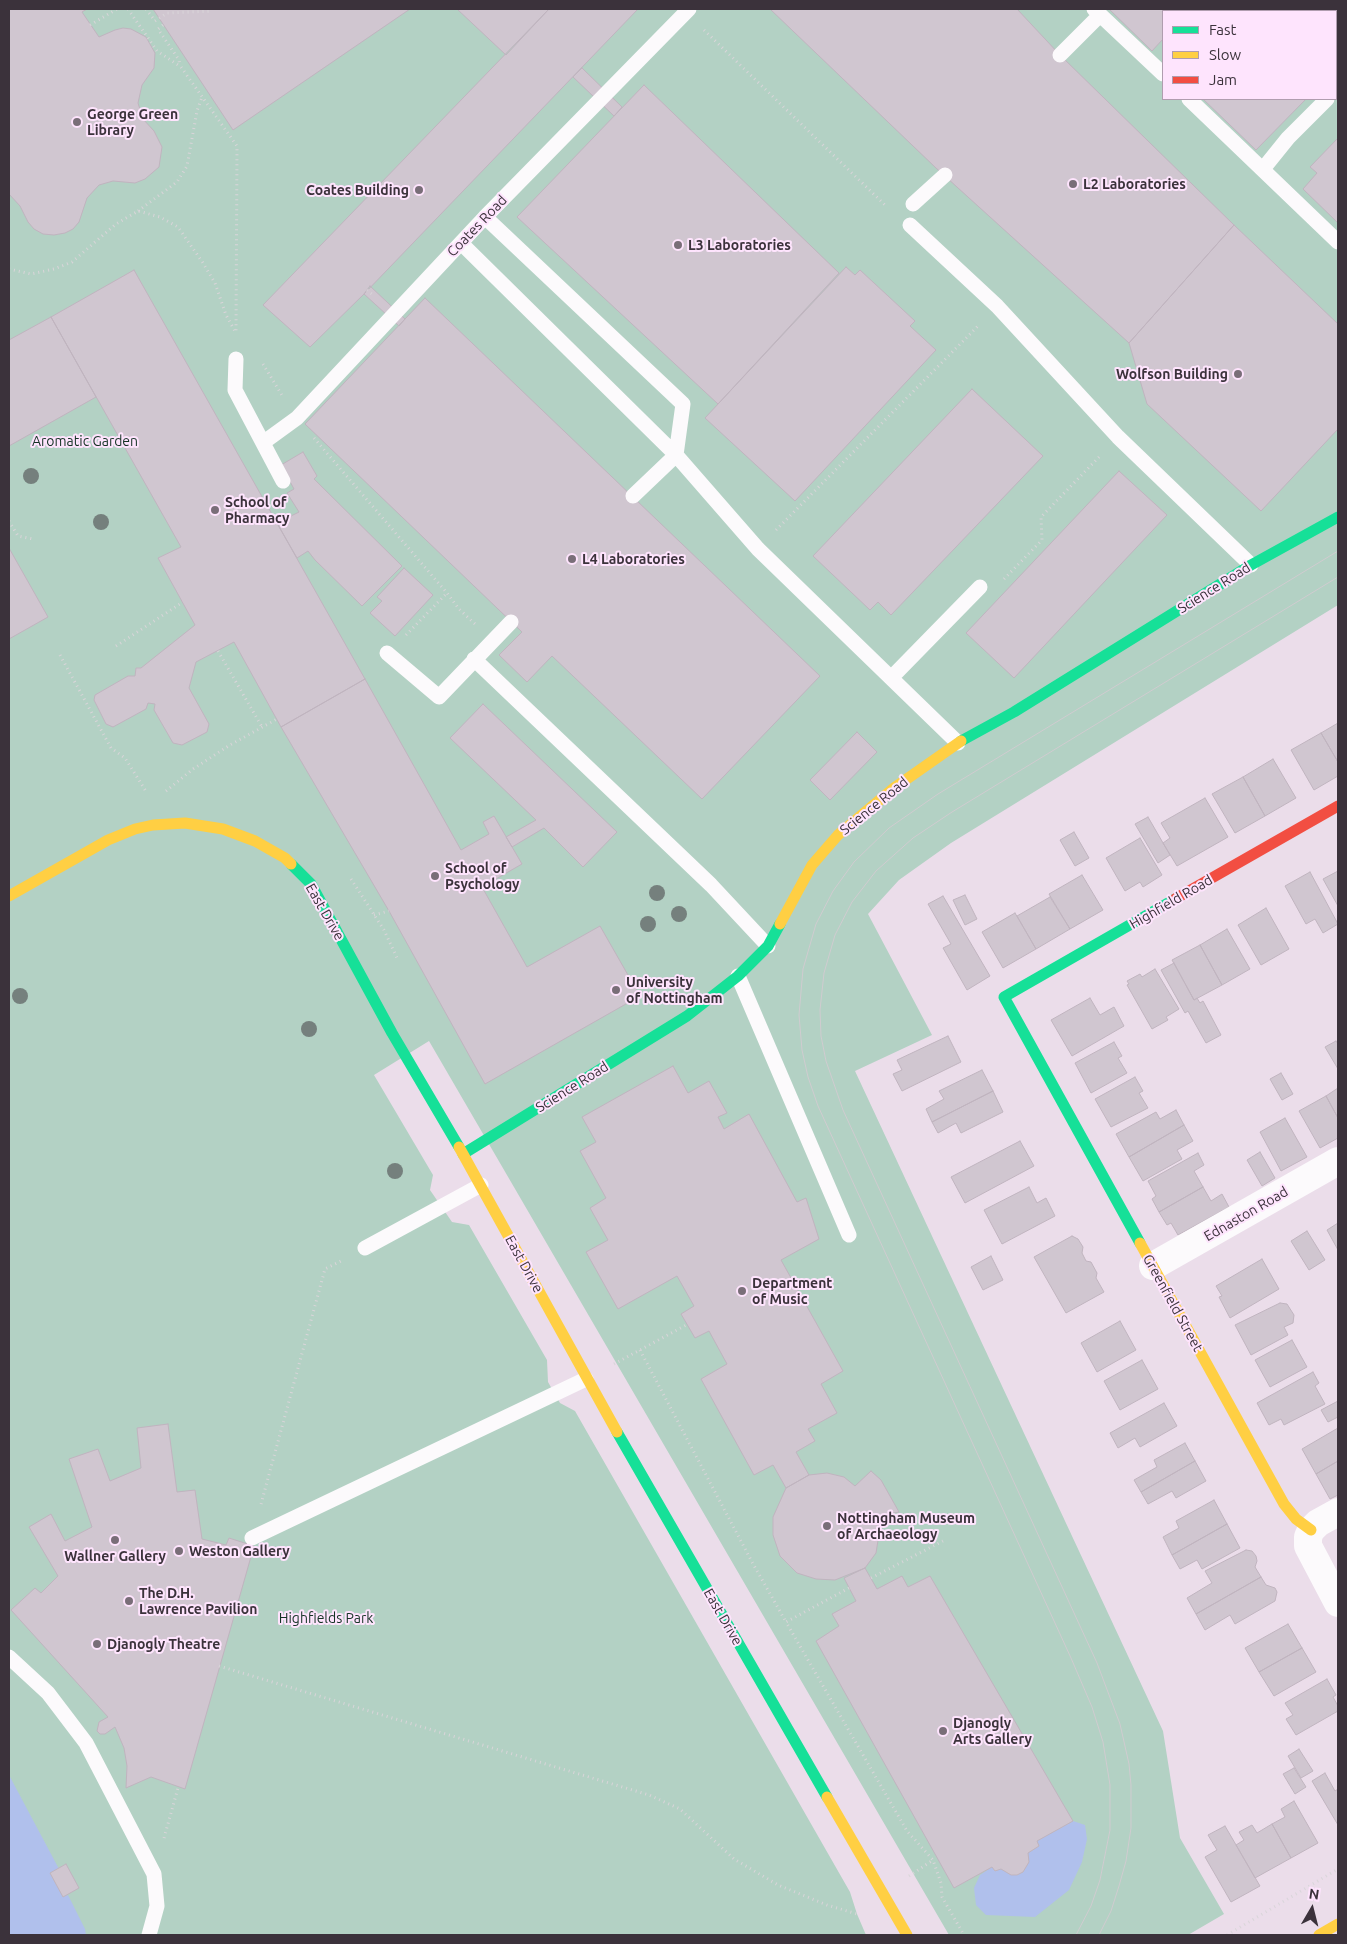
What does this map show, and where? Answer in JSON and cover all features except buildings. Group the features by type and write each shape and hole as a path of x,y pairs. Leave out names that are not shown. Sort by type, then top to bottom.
{"street":[{"name":"Science Road","path":"463,1154 687,1016 738,976 768,946 812,865 838,835 894,788 958,743 1014,712 1251,565 1338,516"},
{"name":"Highfield Road","path":"1004,997 1338,806"},
{"name":"East Drive","path":"9,896 108,840 135,829 152,825 185,823 223,829 255,841 285,858 311,884 392,1033 481,1185 586,1379 907,1935"},
{"name":"Greenfield Street","path":"1004,997 1284,1504 1296,1519 1312,1530"},
{"name":"Ednaston Road","path":"1153,1266 1338,1161"},
{"path":"1338,1512 1318,1523 1308,1538 1308,1546 1338,1603"},
{"path":"1319,1935 1338,1924"}],"lane":[{"name":"Coates Road","path":"264,442 297,418 485,217 687,11"},
{"path":"1060,55 1097,12 1162,73"},
{"path":"1190,100 1338,242"},
{"path":"1263,169 1288,138 1326,100"},
{"path":"912,204 945,175"},
{"path":"485,217 683,404 676,455 633,496"},
{"path":"910,225 997,306 1118,438 1251,565"},
{"path":"461,243 676,455 758,549 958,743"},
{"path":"236,359 235,390 283,481"},
{"path":"892,677 980,587"},
{"path":"387,653 439,696 474,658 512,622"},
{"path":"474,658 711,885 768,946"},
{"path":"738,976 850,1235"},
{"path":"365,1248 481,1185"},
{"path":"252,1538 586,1379"},
{"path":"9,1657 48,1693 86,1743 154,1874 157,1906 149,1935"}],"path":[{"path":"90,25 117,9"},
{"path":"128,9 158,51 180,67 237,146 236,359"},
{"path":"146,9 155,22 167,13 212,11"},
{"path":"687,11 891,211"},
{"path":"163,25 158,29 179,60 180,67"},
{"path":"138,211 177,182 187,166 197,111 202,97"},
{"path":"367,290 374,296"},
{"path":"758,549 997,306"},
{"path":"980,587 1005,579 1042,540 1041,517 1118,438"},
{"path":"9,521 18,536 33,539"},
{"path":"387,653 447,593"},
{"path":"116,646 183,602"},
{"path":"218,651 262,727"},
{"path":"60,655 111,748 125,758 152,802"},
{"path":"135,829 152,802 193,770 277,719"},
{"path":"351,880 374,915 397,958"},
{"path":"374,915 389,911"},
{"path":"252,1538 325,1269 365,1248"},
{"path":"586,1379 688,1324"},
{"path":"640,1350 752,1562 786,1622 907,1832 932,1860 941,1884 942,1897 964,1935"},
{"path":"871,1578 943,1541"},
{"path":"786,1622 849,1588"},
{"path":"219,1666 649,1795 680,1809 734,1859 778,1885 857,1914 883,1893 932,1860"},
{"path":"154,1874 178,1788"},
{"path":"1227,1935 1338,1869"}],"green space":[{"name":"University of Nottingham","path":"9,9 1338,9 1338,605 951,843 899,880 868,914 932,1035 855,1071 1163,1731 1180,1838 1224,1914 1188,1935 949,1935 429,1041 374,1075 433,1175 430,1190 452,1222 469,1225 547,1360 548,1382 560,1403 575,1411 850,1892 866,1935 9,1935"}],"water":[{"path":"9,1775 59,1869 50,1873 63,1897 68,1895 85,1929 86,1935 9,1935"},
{"path":"1073,1821 1085,1825 1087,1839 1082,1862 1069,1890 1035,1917 986,1915 976,1905 974,1888 980,1875 992,1867 995,1871 1001,1869 1011,1875 1023,1872 1029,1862 1028,1853 1039,1846 1037,1841"}],"tram line":[{"path":"1076,1935 1091,1906 1100,1880 1110,1830 1110,1785 1103,1742 1092,1707 1071,1658 818,1106 808,1077 802,1050 799,1015 803,969 816,924 833,891 854,862 889,828 938,794 1338,551"},
{"path":"1099,1935 1111,1911 1119,1886 1126,1861 1131,1828 1129,1764 1120,1724 1097,1663 843,1110 826,1061 821,1036 820,1010 824,973 835,935 852,902 876,871 913,838 952,812 1338,577"}],"traffic: fast":[{"path":"961,741 1014,712 1251,565 1338,517"},
{"path":"291,864 311,884 392,1033 459,1147"},
{"path":"1140,1243 1004,997 1175,899"},
{"path":"463,1154 687,1016 738,976 768,946 780,924"},
{"path":"617,1432 827,1797"}],"traffic: slow":[{"path":"780,924 812,865 838,835 894,788 961,741"},
{"path":"9,896 108,840 135,829 153,825 185,823 223,829 255,841 285,858 291,864"},
{"path":"459,1147 617,1432"},
{"path":"1140,1243 1284,1504 1296,1519 1311,1530"},
{"path":"827,1797 907,1935"},
{"path":"1319,1935 1338,1924"}],"traffic: jam":[{"path":"1175,899 1338,806"}],"place":[{"name":"George Green Library","path":"77,122"},
{"name":"L2 Laboratories","path":"1073,184"},
{"name":"Coates Building","path":"419,190"},
{"name":"L3 Laboratories","path":"678,245"},
{"name":"Wolfson Building","path":"1238,374"},
{"name":"School of Pharmacy","path":"215,510"},
{"name":"L4 Laboratories","path":"572,559"},
{"name":"School of Psychology","path":"435,876"},
{"name":"University of Nottingham","path":"616,990"},
{"name":"Department of Music","path":"742,1291"},
{"name":"Nottingham Museum of Archaeology","path":"827,1526"},
{"name":"Wallner Gallery","path":"115,1540"},
{"name":"Weston Gallery","path":"179,1551"},
{"name":"The D.H. Lawrence Pavilion","path":"129,1601"},
{"name":"Djanogly Theatre","path":"97,1644"},
{"name":"Djanogly Arts Gallery","path":"943,1731"}],"park label":[{"name":"Aromatic Garden","path":"85,441"},
{"name":"Highfields Park","path":"326,1618"}]}
